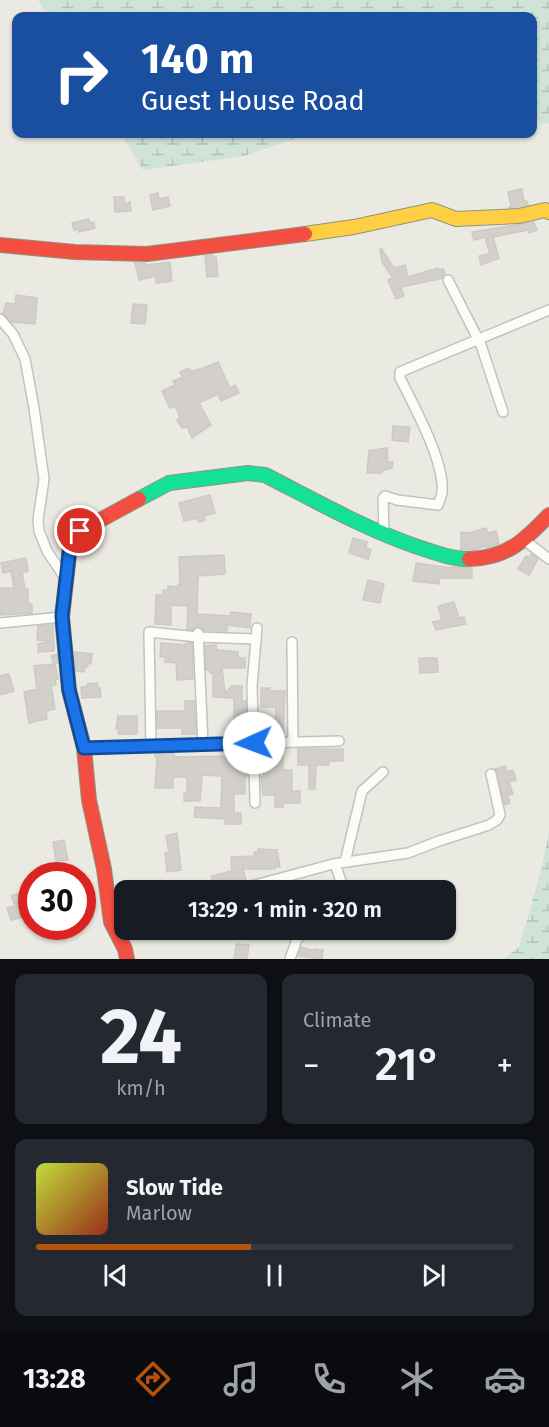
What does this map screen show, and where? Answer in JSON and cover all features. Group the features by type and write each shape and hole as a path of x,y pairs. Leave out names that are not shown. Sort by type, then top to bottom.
{"main road":[{"path":"0,245 75,252 147,254 254,242 332,230 432,210 456,219 519,216 545,210 549,212"},
{"path":"114,906 89,800 84,748 69,690 62,616 70,546 80,531 169,483 248,473 265,475 384,532 456,559 503,554 524,540 549,515"},
{"path":"123,940 127,959"}],"street":[{"path":"448,280 478,339 503,412"},
{"path":"384,532 383,499 385,496 397,500 438,505 442,491 437,461 419,415 400,378 400,372 549,310"},
{"path":"0,319 13,334 25,359 44,479 38,520 39,531 47,550 65,578"},
{"path":"524,540 549,559"},
{"path":"0,623 62,616"},
{"path":"255,803 252,686 257,628"},
{"path":"151,746 149,632 256,639"},
{"path":"198,634 203,744"},
{"path":"292,642 293,742"},
{"path":"84,748 339,741"},
{"path":"342,880 340,863 362,791 383,772"},
{"path":"275,880 340,863 394,857 475,830 497,820 500,815 499,805 491,774"},
{"path":"291,959 297,940"}],"green space":[{"path":"38,0 549,0 549,123 540,125 537,116 537,12 46,12"},
{"path":"123,138 297,138 244,156 143,170"},
{"path":"549,831 549,959 503,959 519,947 541,871"}],"building":[{"path":"522,189 524,201 527,201 528,205 508,208 511,206 508,192"},
{"path":"158,193 159,199 168,197 170,206 153,210 150,195"},
{"path":"114,197 124,197 124,204 130,202 131,211 115,212"},
{"path":"89,219 90,223 94,222 95,228 79,232 78,229 74,230 72,223"},
{"path":"534,222 537,230 529,233 528,230 493,237 499,258 481,265 479,256 490,254 485,237 474,240 472,232"},
{"path":"381,248 394,268 405,265 408,277 438,268 443,269 445,274 442,278 401,287 404,296 396,299 388,280 393,278 382,262"},
{"path":"213,255 213,258 216,257 218,276 207,277 205,256"},
{"path":"170,262 172,281 156,283 156,276 139,280 135,263 146,265"},
{"path":"16,295 37,298 35,324 11,322 3,313 6,303 15,304"},
{"path":"133,304 147,305 145,324 131,323"},
{"path":"218,362 230,388 235,385 239,393 221,401 218,394 199,403 211,425 192,438 187,427 182,428 177,420 180,417 175,406 170,408 162,391 175,385 173,381 183,377 180,372 189,368 191,372 199,370"},
{"path":"393,426 410,427 408,442 392,440"},
{"path":"387,448 388,462 393,462 392,468 382,470 382,473 367,473 369,451"},
{"path":"210,495 215,513 204,516 205,520 198,522 197,518 184,521 179,503"},
{"path":"486,528 488,533 496,531 499,543 487,549 486,546 474,550 461,550 461,532 470,533"},
{"path":"353,538 367,542 366,548 371,550 368,559 349,553"},
{"path":"531,554 538,559 529,575 518,569 526,556 529,558"},
{"path":"224,555 225,574 198,576 197,614 230,616 231,612 251,614 250,628 227,625 227,631 204,630 198,626 192,630 187,629 188,606 171,605 171,625 155,624 156,595 163,595 163,590 168,591 168,586 178,587 180,584 179,557"},
{"path":"26,558 28,571 22,573 25,589 28,589 28,604 32,604 32,613 0,615 0,588 14,588 11,571 3,573 1,563"},
{"path":"416,563 451,568 472,568 472,578 440,578 439,584 413,581"},
{"path":"368,580 384,584 380,603 363,600"},
{"path":"454,602 459,618 464,617 466,624 436,630 433,622 442,620 438,606"},
{"path":"53,625 54,651 38,652 38,644 50,641 37,640 38,626"},
{"path":"161,643 184,645 192,643 193,679 177,680 176,663 165,662 165,657 160,657"},
{"path":"216,645 217,650 238,652 238,658 245,658 245,668 222,668 225,693 232,686 242,686 242,701 246,701 247,736 234,737 234,698 213,697 213,673 206,670 205,646"},
{"path":"74,652 92,654 91,664 88,663 84,672 76,671"},
{"path":"57,654 57,663 55,663 58,679 55,679 56,685 51,685 55,709 46,711 47,719 29,723 24,692 37,689 34,666 54,664 51,656"},
{"path":"419,658 437,658 438,672 420,673"},
{"path":"9,674 14,691 0,695 0,676"},
{"path":"97,683 101,697 82,698 81,687"},
{"path":"261,688 270,688 270,691 285,691 283,733 263,734 263,720 276,720 276,707 261,707"},
{"path":"185,701 194,701 196,734 182,734 182,728 157,728 157,711 185,711"},
{"path":"118,716 137,716 137,734 118,734 119,729 116,729"},
{"path":"283,749 283,770 292,770 292,791 300,791 300,803 283,803 283,807 275,807 275,795 263,795 261,777 263,777 263,755 266,755 266,750"},
{"path":"298,749 343,749 343,761 329,761 329,765 316,765 315,789 309,789 309,765 298,765"},
{"path":"174,752 174,757 244,756 244,766 248,776 245,776 245,794 234,794 234,813 241,813 241,824 225,824 225,819 194,817 195,807 221,808 222,776 202,775 200,801 184,801 184,793 187,793 187,777 173,777 173,788 155,788 157,757 155,753"},
{"path":"505,766 507,772 513,770 516,780 509,782 513,794 508,795 510,803 505,805 495,769"},
{"path":"177,833 181,870 167,872 165,853 169,852 166,836"},
{"path":"64,840 68,860 56,861 53,842"},
{"path":"258,849 277,850 280,867 243,869 246,880 212,880 211,876 232,871 231,857 254,856 254,852 258,852"},
{"path":"18,893 18,918 11,920 7,908 15,906 11,896"},
{"path":"236,944 249,945 247,959 234,959"},
{"path":"301,947 314,951 314,949 323,950 322,959 298,956"}],"traffic: fast":[{"path":"139,499 169,483 248,473 265,475 396,539 442,555 469,559"}],"traffic: slow":[{"path":"305,234 354,227 432,210 456,219 519,216 545,210 549,212"}],"traffic: jam":[{"path":"0,245 75,252 147,254 305,234"},
{"path":"127,959 125,949 111,922 104,869 89,800 84,748 69,690 62,617 70,546 80,531 139,499"},
{"path":"469,559 494,555 514,546 549,515"}],"route":[{"path":"80,531 70,546 62,616 69,690 84,748 254,743"}]}
